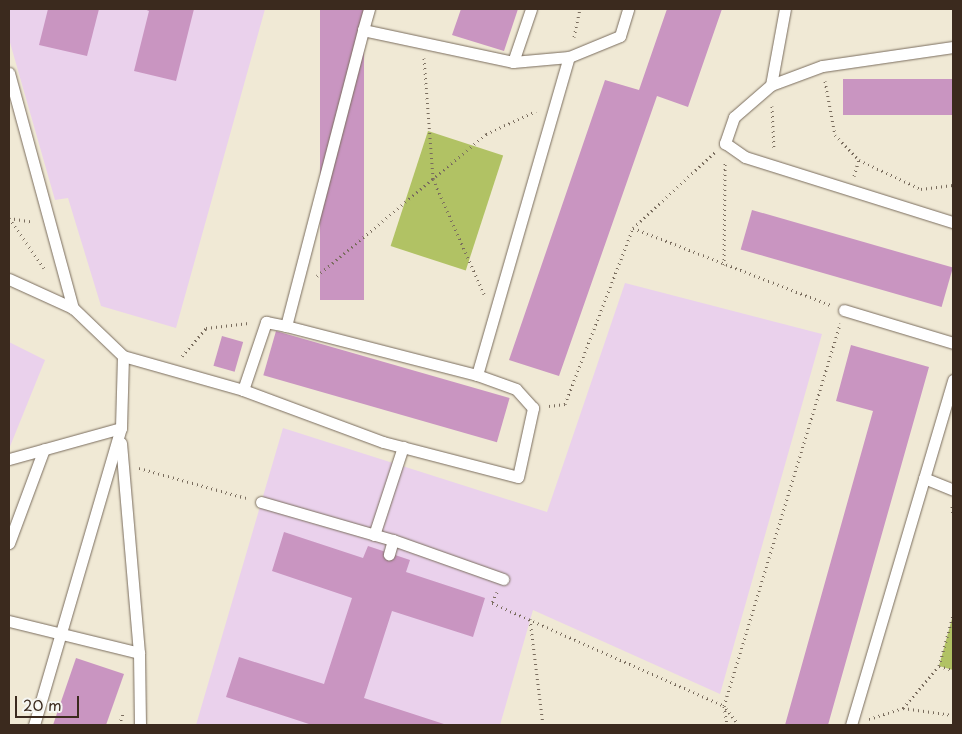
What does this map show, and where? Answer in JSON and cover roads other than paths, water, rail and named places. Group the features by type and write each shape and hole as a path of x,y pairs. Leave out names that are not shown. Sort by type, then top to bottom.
{"lane":[{"path":"286,326 369,9"},
{"path":"513,62 531,9"},
{"path":"363,30 513,62 569,57 620,36 628,9"},
{"path":"771,85 785,9"},
{"path":"953,47 822,66 771,85 734,117 725,143 744,157 953,222"},
{"path":"478,375 492,312 569,57"},
{"path":"9,73 73,308"},
{"path":"9,279 73,308 123,356 243,390 404,447 518,477 533,408 516,389 478,375 266,322 243,390"},
{"path":"844,310 953,343"},
{"path":"123,356 121,463 139,653 140,725"},
{"path":"851,725 953,380"},
{"path":"9,459 121,428"},
{"path":"34,725 121,428"},
{"path":"374,535 404,447"},
{"path":"9,543 44,449"},
{"path":"924,478 953,490"},
{"path":"261,502 393,540 503,579"},
{"path":"389,554 393,540"},
{"path":"9,621 60,637 139,653"}]}
